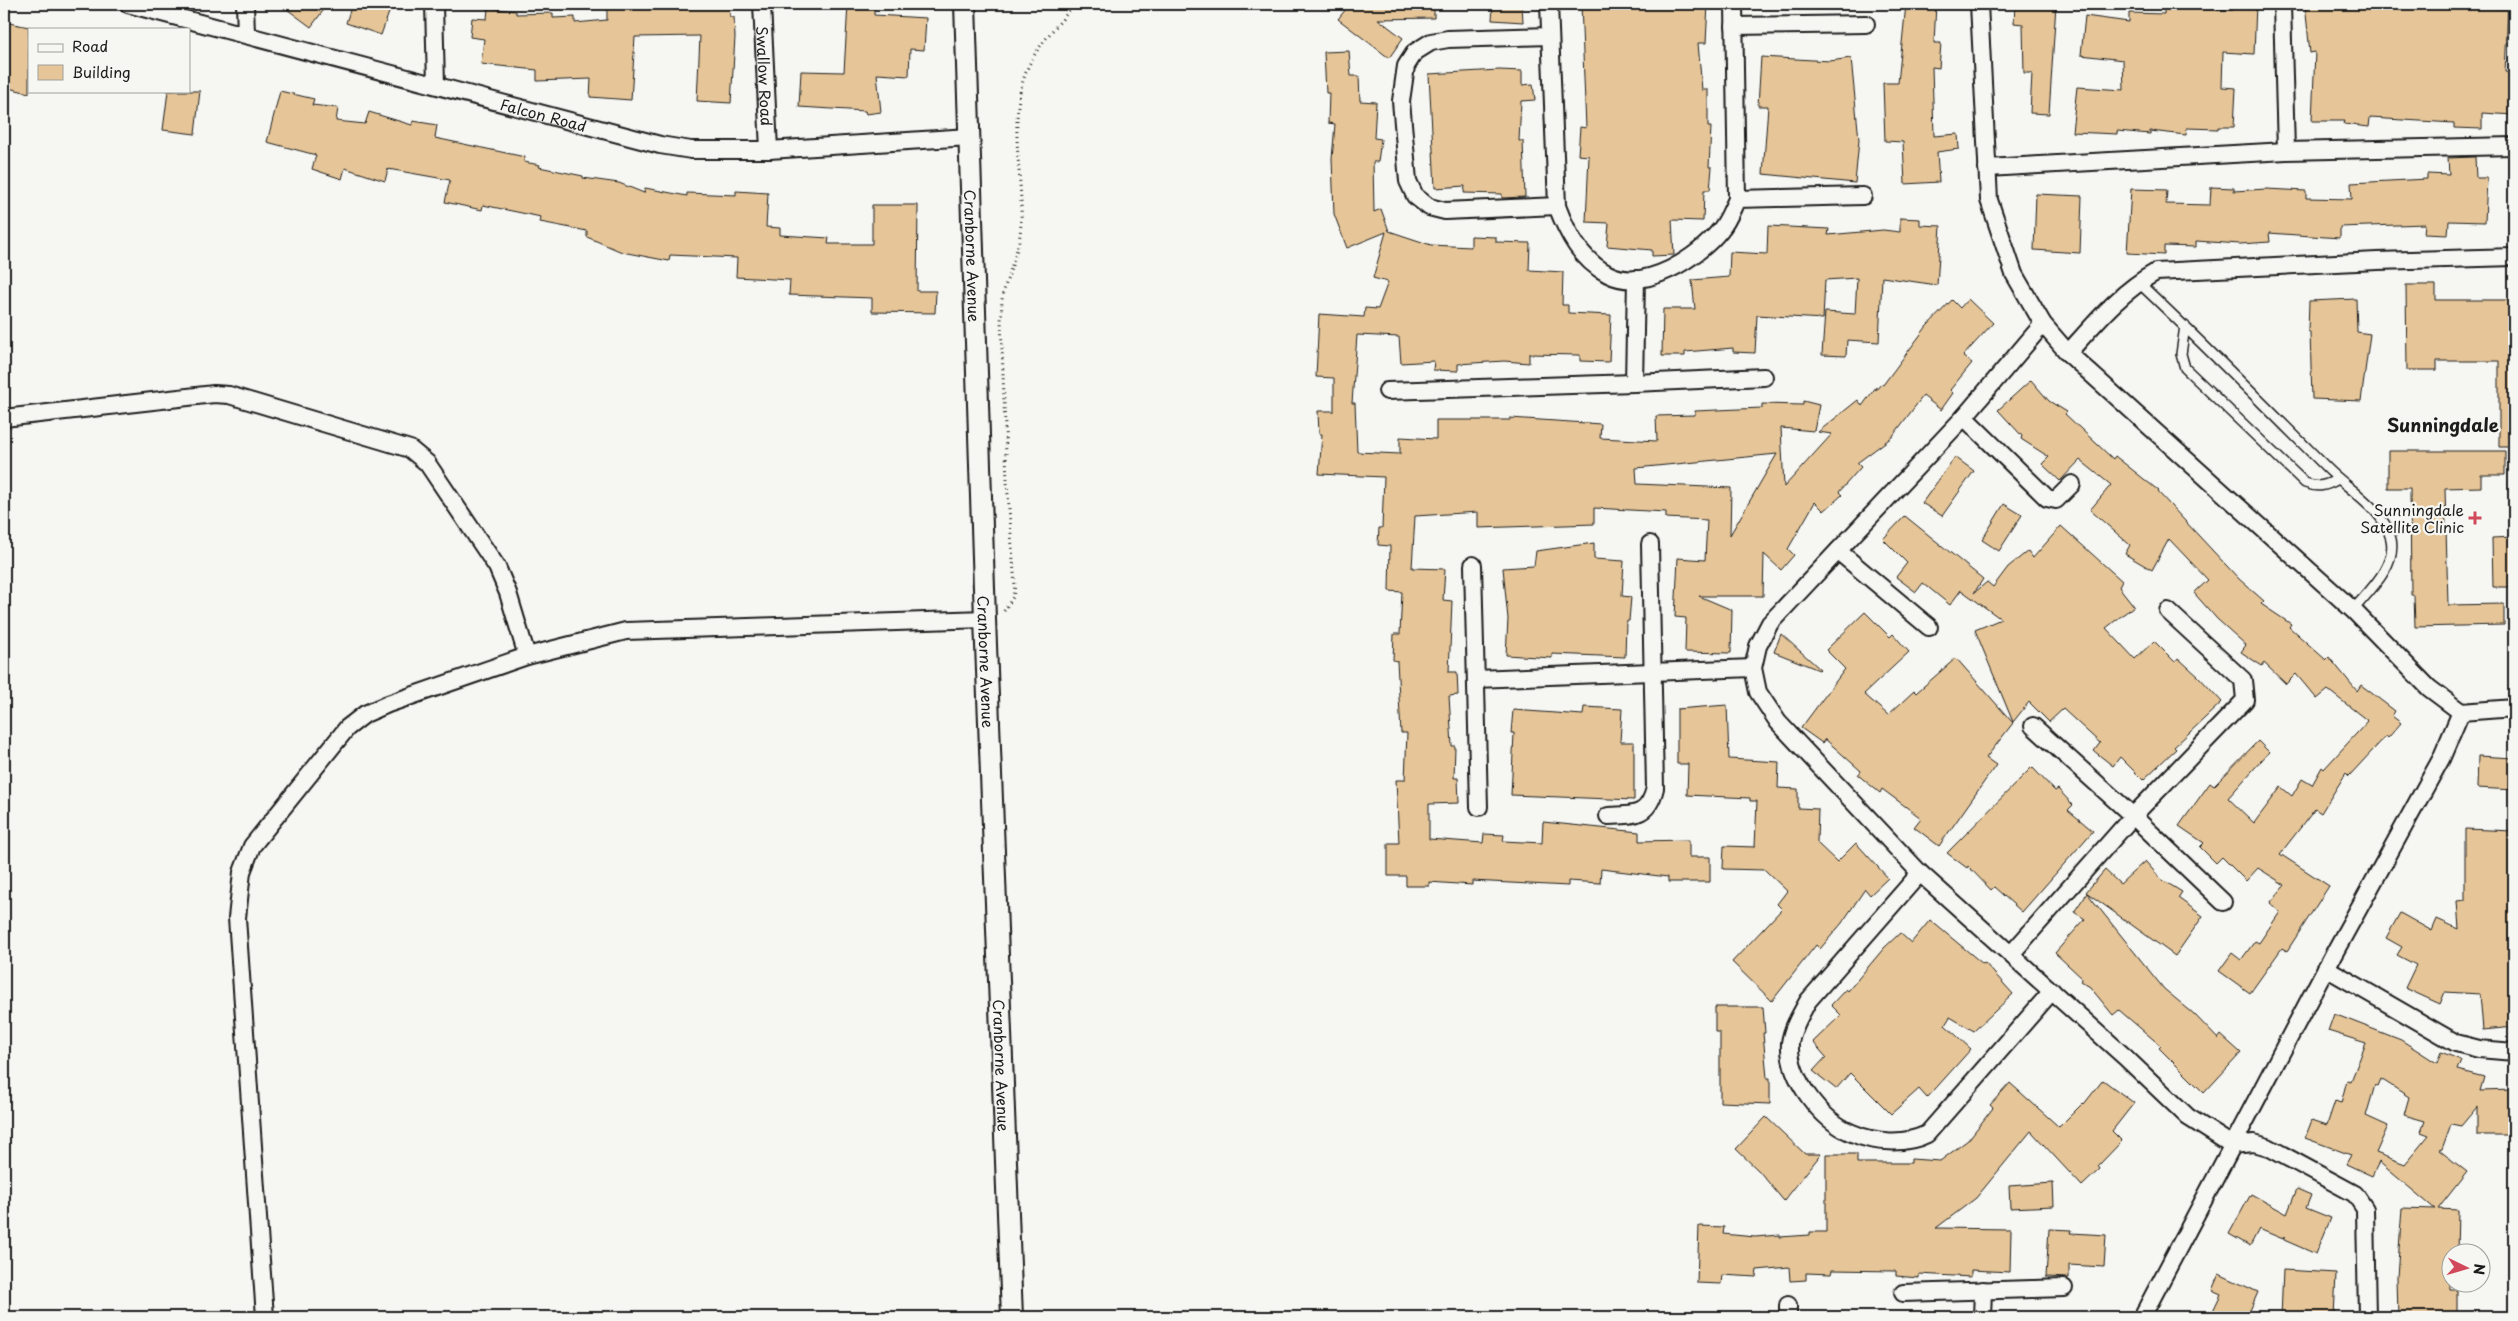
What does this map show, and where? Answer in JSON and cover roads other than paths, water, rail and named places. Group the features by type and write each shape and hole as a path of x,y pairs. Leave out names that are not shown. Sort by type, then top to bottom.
{"street":[{"name":"Falcon Road","path":"128,4 436,84 660,145 691,150 769,150 969,137"},
{"path":"245,4 246,34"},
{"path":"434,4 436,84"},
{"name":"Swallow Road","path":"762,4 769,150"},
{"name":"Cranborne Avenue","path":"965,4 985,619 1012,1317"},
{"path":"1549,4 1557,206 1568,234 1592,262 1610,275 1636,279 1663,273 1683,263 1705,247 1723,228 1737,199 1734,4"},
{"path":"1979,4 1989,200 2014,274 2043,324 2068,353 2353,610 2429,688 2461,712 2514,708"},
{"path":"2282,4 2286,150"},
{"path":"1734,26 1866,24"},
{"path":"1549,36 1448,39 1430,42 1416,52 1406,66 1401,100 1408,181 1415,196 1429,207 1445,211 1557,206"},
{"path":"1987,168 2286,150 2514,146"},
{"path":"1737,199 1864,196"},
{"path":"2068,353 2113,302 2138,282 2156,272 2377,261 2514,257"},
{"path":"1634,383 1636,279"},
{"path":"2043,324 1964,417 1770,623 1758,646 1753,668 1758,692 1778,722 1920,873 2012,954 2188,1117 2232,1145 2254,1143 2268,1147 2355,1194 2366,1209 2367,1317"},
{"path":"1387,391 1764,377"},
{"path":"4,418 214,394 229,396 410,449 427,464 497,567 508,593 527,656"},
{"path":"1964,417 2047,498 2056,500 2072,484"},
{"path":"1608,816 1636,815 1646,809 1652,799 1655,788 1650,544"},
{"path":"1838,551 1929,627"},
{"path":"1473,565 1479,807"},
{"path":"2012,954 2133,816 2245,700 2243,680 2168,611"},
{"path":"265,1317 237,918 242,872 252,846 346,728 365,714 388,704 527,656 626,631 985,619"},
{"path":"1476,680 1753,668"},
{"path":"2142,1317 2326,968 2441,759 2461,712"},
{"path":"2033,726 2133,816 2223,902"},
{"path":"1920,873 1808,1001 1795,1025 1790,1042 1791,1061 1801,1083 1817,1104 1834,1121 1852,1133 1877,1140 1906,1142 1927,1134 2052,991"},
{"path":"2326,968 2456,1043 2479,1049 2514,1052"},
{"path":"1903,1293 2064,1288"},
{"path":"1982,1317 1983,1290"}],"lane":[{"path":"2138,282 2185,326 2338,479 2373,510 2384,523 2391,540 2390,559 2382,574 2353,610"},
{"path":"2185,326 2180,354 2185,368 2305,484 2326,486 2338,479"}],"place":[{"name":"Sunningdale Satellite Clinic","path":"2475,518"}],"district":[{"name":"Sunningdale","path":"2443,424"}]}
